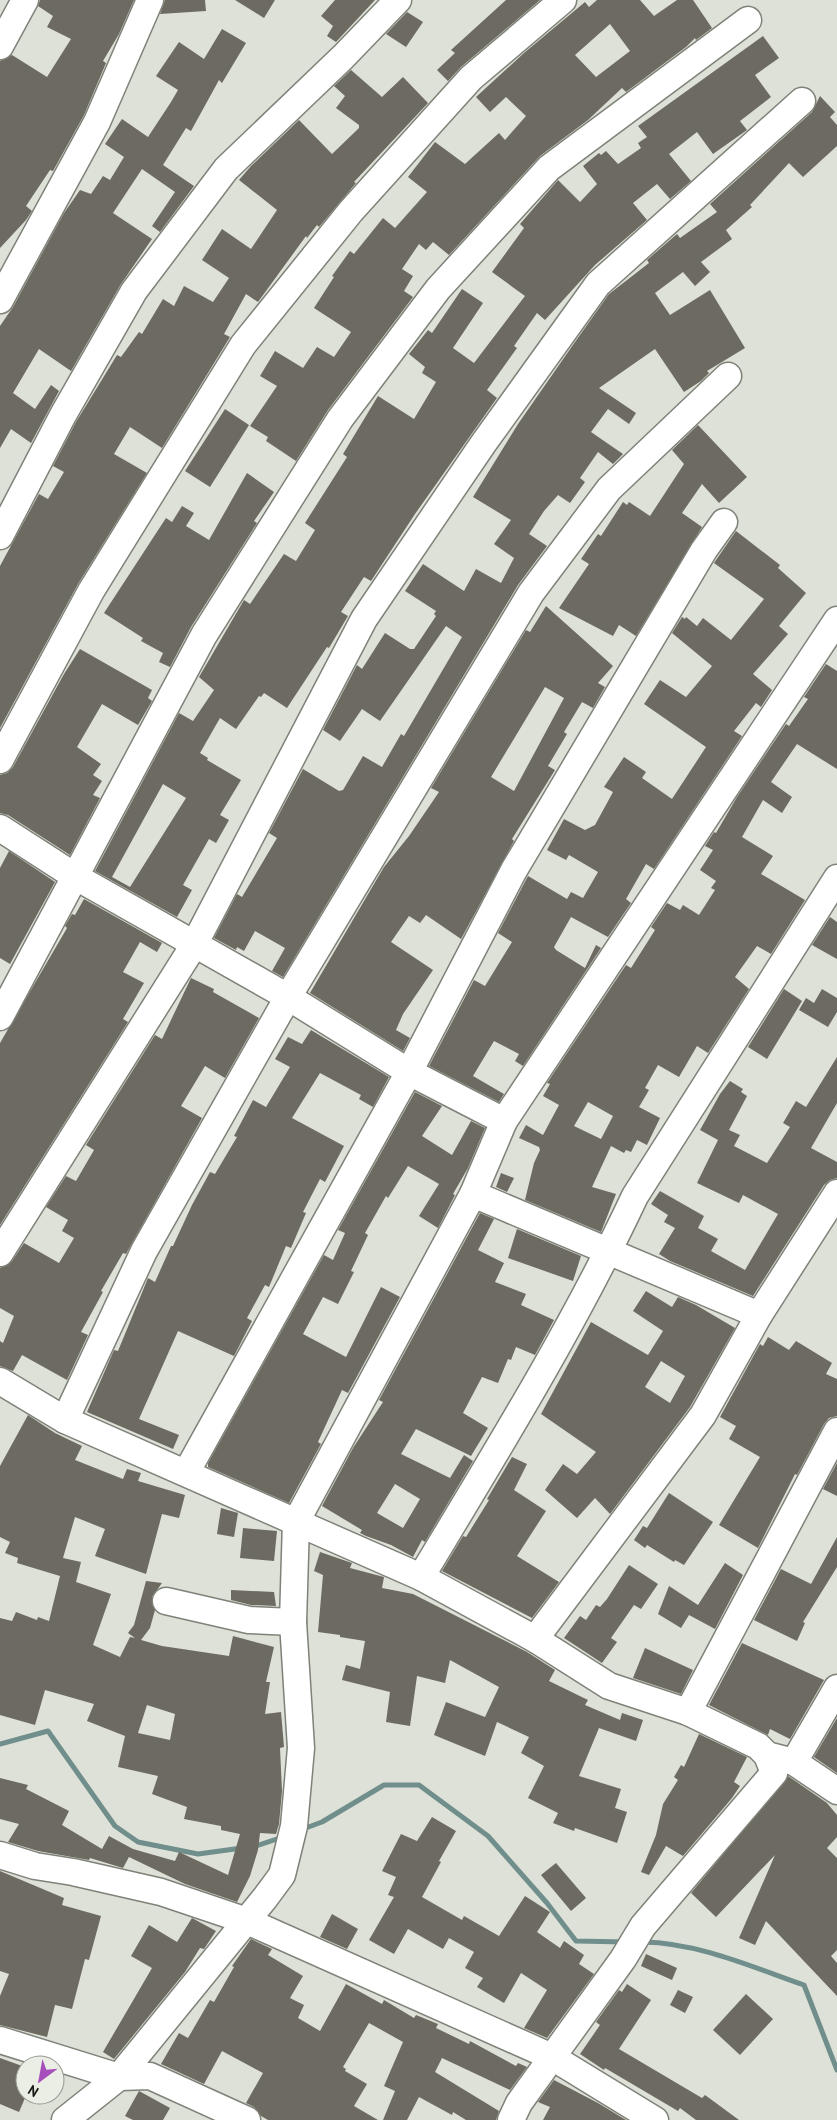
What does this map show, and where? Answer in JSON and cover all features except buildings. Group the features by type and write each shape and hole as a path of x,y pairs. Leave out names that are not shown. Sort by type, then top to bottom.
{"street":[{"path":"0,46 25,0"},
{"path":"0,300 97,122 150,0"},
{"path":"0,536 63,415 134,291 226,169 343,57 398,0"},
{"path":"0,760 91,590 243,345 351,211 471,78 563,0"},
{"path":"0,1017 204,635 340,419 438,289 549,168 748,20"},
{"path":"0,1253 194,946 364,619 488,436 598,284 802,101"},
{"path":"65,1420 144,1251 288,997 531,592 609,489 728,376"},
{"path":"186,1473 409,1072 514,870 704,550 724,522"},
{"path":"65,2120 119,2077 282,1874 294,1826 300,1748 293,1622 296,1522 473,1194 504,1121 837,620"},
{"path":"0,828 76,877 194,946 288,997 409,1072 504,1121"},
{"path":"421,1576 519,1413 609,1252 635,1196 837,878"},
{"path":"535,1639 703,1415 759,1315 837,1193"},
{"path":"473,1194 759,1315"},
{"path":"0,1381 65,1420 421,1576 535,1639 609,1686 688,1712 758,1746 767,1755 774,1773 643,1926 623,1959 519,2103 511,2120"},
{"path":"688,1712 837,1431"},
{"path":"166,1602 249,1620 293,1622"},
{"path":"794,1762 837,1688"},
{"path":"767,1755 794,1762 837,1791"},
{"path":"0,1855 35,1866 73,1872 162,1892 246,1921 552,2058 655,2120"},
{"path":"0,2040 119,2077 150,2076 248,2120"}],"waterway":[{"path":"0,1744 48,1731 115,1826 138,1842 198,1854 242,1848"},
{"path":"303,1829 322,1822 384,1785 419,1785 488,1836 547,1903 576,1941 625,1942"},
{"path":"253,1847 283,1837"},
{"path":"643,1942 664,1943 705,1951 804,1985 837,2070"}]}
